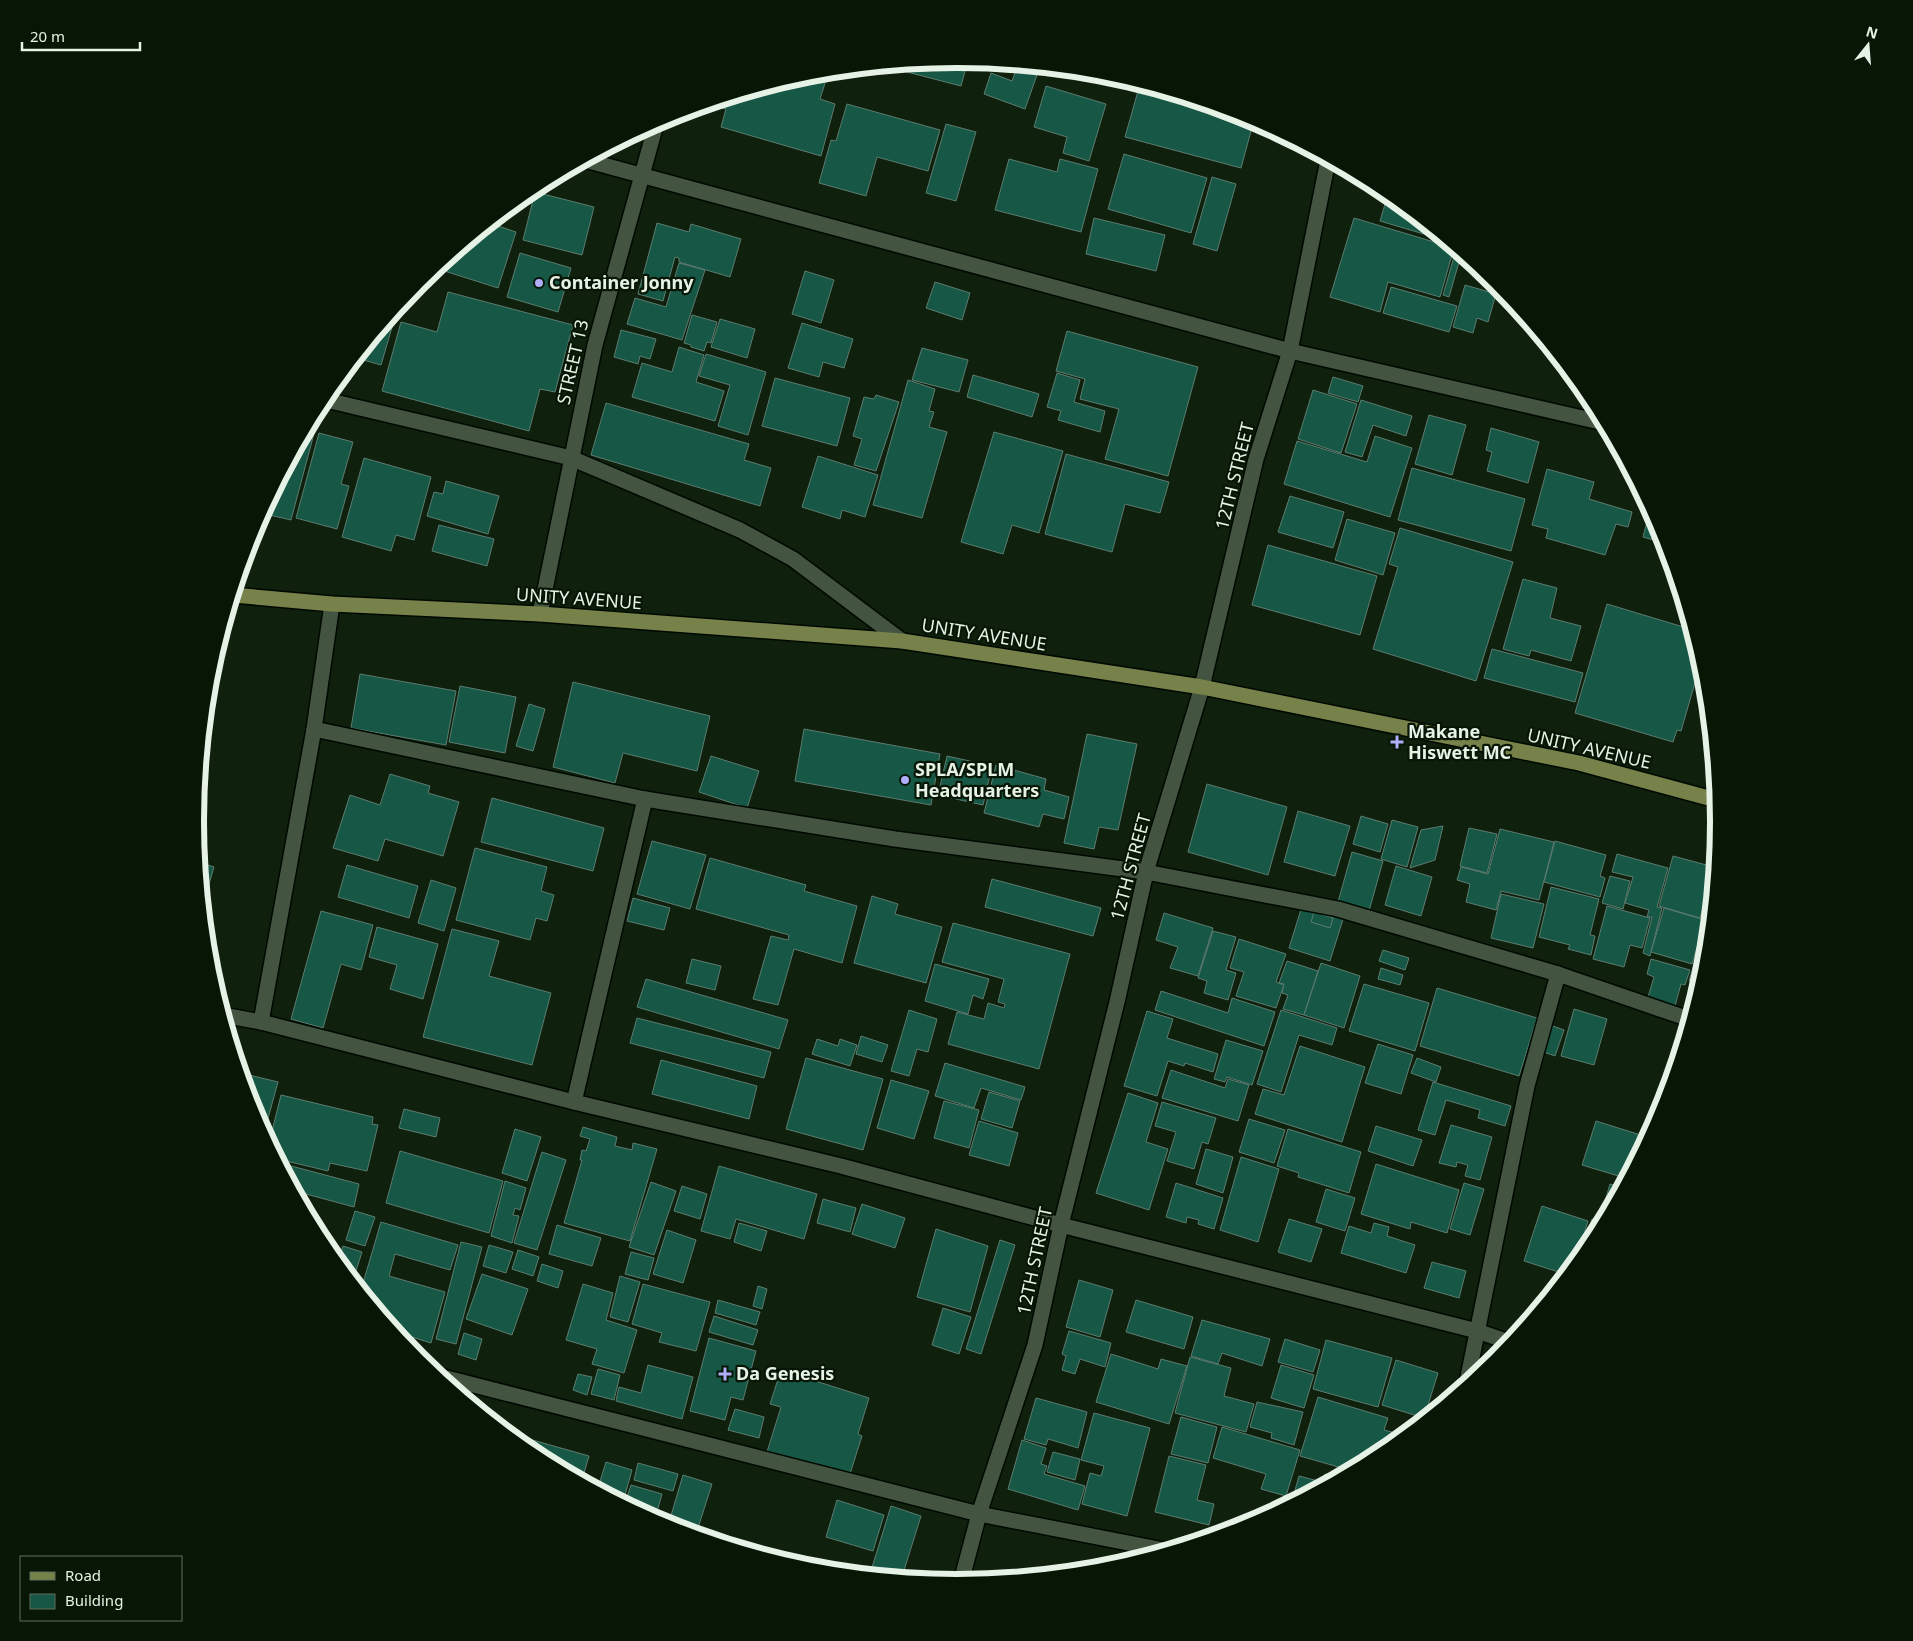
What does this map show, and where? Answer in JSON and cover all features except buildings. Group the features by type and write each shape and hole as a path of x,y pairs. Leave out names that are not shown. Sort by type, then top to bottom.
{"main road":[{"name":"UNITY AVENUE","path":"238,595 332,604 540,614 902,641 1202,687 1578,763 1709,798"}],"street":[{"name":"STREET 13","path":"540,614 595,344 654,131"},
{"path":"592,162 974,267 1290,351 1595,421"},
{"name":"12TH STREET","path":"963,1574 979,1514 1035,1345 1061,1225 1117,1002 1146,872 1202,687 1256,459 1290,351 1327,165"},
{"path":"331,401 571,458 740,530 793,559 902,641"},
{"path":"261,1022 314,729 332,604"},
{"path":"314,729 645,799 895,839 1146,872 1338,909 1558,974 1683,1017"},
{"path":"574,1102 645,799"},
{"path":"1469,1372 1527,1086 1558,974"},
{"path":"229,1016 261,1022 574,1102 841,1166 1061,1225 1477,1331 1502,1340"},
{"path":"452,1379 979,1514 1152,1548"}],"place":[{"name":"Container Jonny","path":"539,283"},
{"name":"Makane Hiswett MC","path":"1397,742"},
{"name":"SPLA/SPLM Headquarters","path":"905,780"},
{"name":"Da Genesis","path":"725,1374"}]}
